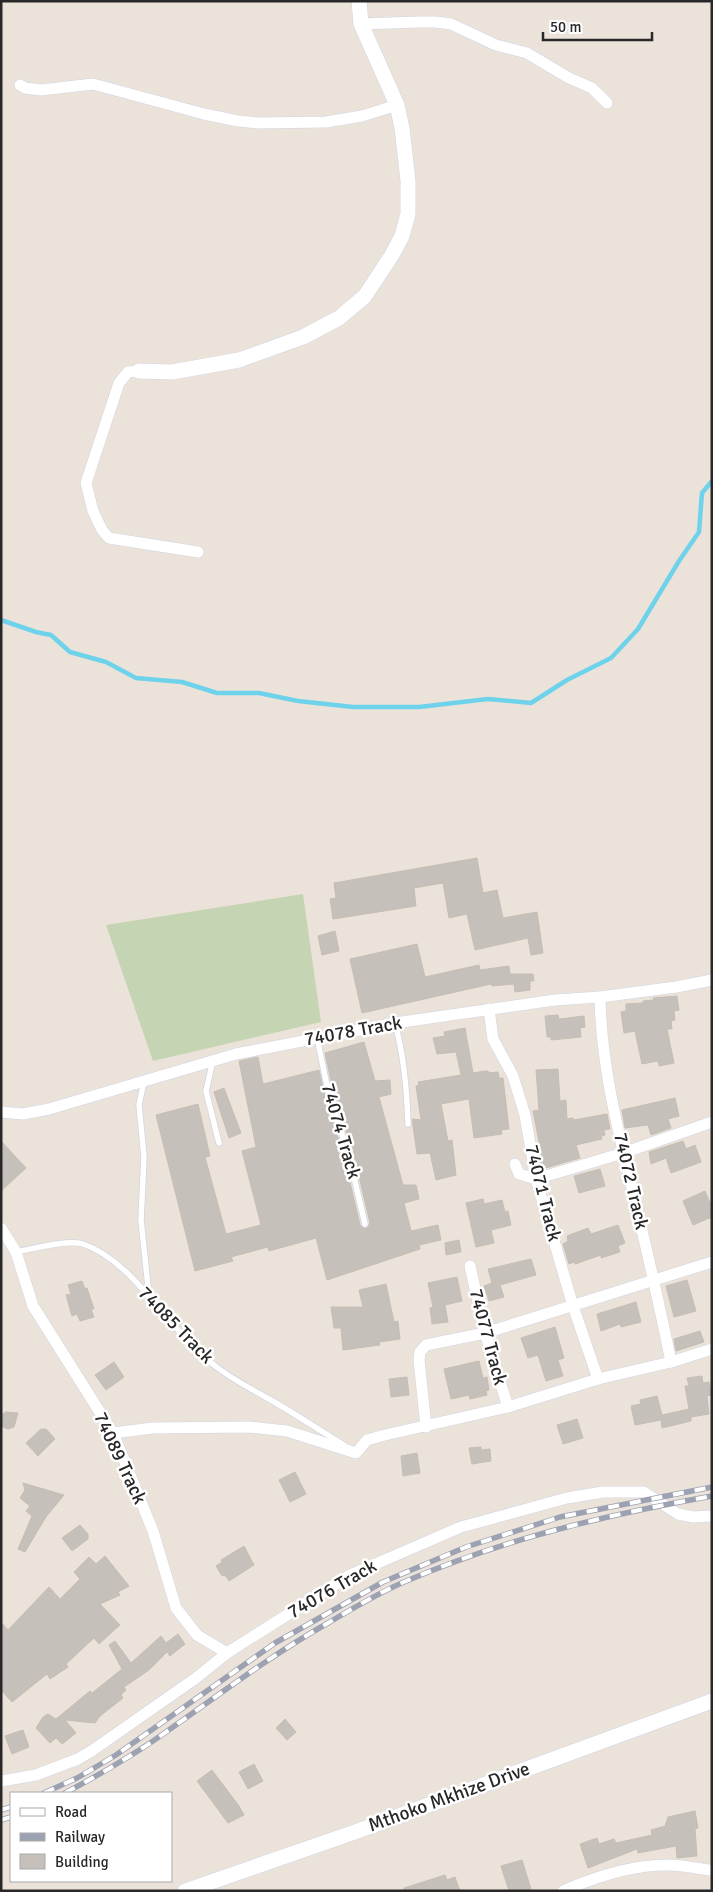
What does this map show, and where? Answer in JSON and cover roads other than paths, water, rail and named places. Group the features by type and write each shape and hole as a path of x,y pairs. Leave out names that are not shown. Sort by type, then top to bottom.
{"street":[{"path":"198,552 109,538 102,530 93,512 86,483 119,382 128,372 172,372 239,360 303,337 339,318 365,296 392,255 402,236 408,214 408,181 402,128 397,105 362,24 359,1"},
{"path":"362,24 418,22 451,24 496,45 527,53 569,78 592,88 607,103"},
{"path":"20,85 25,88 42,90 93,84 204,114 258,123 326,122 362,116 397,105"},
{"name":"74078 Track","path":"1,1112 23,1114 49,1109 215,1059 395,1023 555,1000 676,988 712,980"},
{"name":"74072 Track","path":"600,997 600,1030 623,1153 654,1281 671,1362"},
{"name":"74071 Track","path":"489,1009 493,1039 513,1076 525,1115 536,1179 598,1379"},
{"path":"516,1164 519,1174 536,1179 623,1153 712,1122"},
{"name":"74089 Track","path":"1,1228 16,1252 33,1306 113,1433 153,1531 176,1608 197,1635 227,1654"},
{"path":"426,1427 419,1360 420,1352 426,1345 485,1333 712,1262"},
{"name":"74077 Track","path":"470,1266 485,1333 508,1407"},
{"path":"113,1433 154,1428 249,1427 287,1431 356,1453 367,1440 508,1407 598,1379 671,1362 712,1349"},
{"name":"74076 Track","path":"1,1781 36,1776 71,1762 94,1750 227,1654 350,1575 461,1528 567,1498 603,1492 644,1492 678,1514 693,1517 712,1516"},
{"name":"Mthoko Mkhize Drive","path":"185,1891 355,1832 712,1701"},
{"path":"563,1891 580,1883 629,1870 665,1865 709,1870"}],"lane":[{"path":"395,1023 403,1056 408,1124"},
{"name":"74074 Track","path":"317,1038 330,1100 348,1152 365,1224"},
{"path":"215,1059 206,1090 219,1143"},
{"path":"145,1079 139,1105 144,1157 141,1220 149,1297"},
{"name":"74085 Track","path":"16,1252 55,1244 82,1244 118,1265 189,1342 212,1364 235,1381 289,1411 356,1453"}],"waterway":[{"path":"1,620 51,635 70,652 106,662 136,678 182,682 217,693 259,693 298,701 353,707 419,707 488,699 531,703 567,680 611,658 638,629 699,532 702,493 712,481"}],"railway":[{"path":"46,1792 77,1778 116,1755 275,1643 383,1582 466,1547 560,1517 712,1487"},
{"path":"67,1792 142,1748 305,1636 394,1586 479,1553 555,1530 633,1511 712,1496"},
{"path":"1,1810 10,1807"},
{"path":"1,1820 10,1817"}]}
